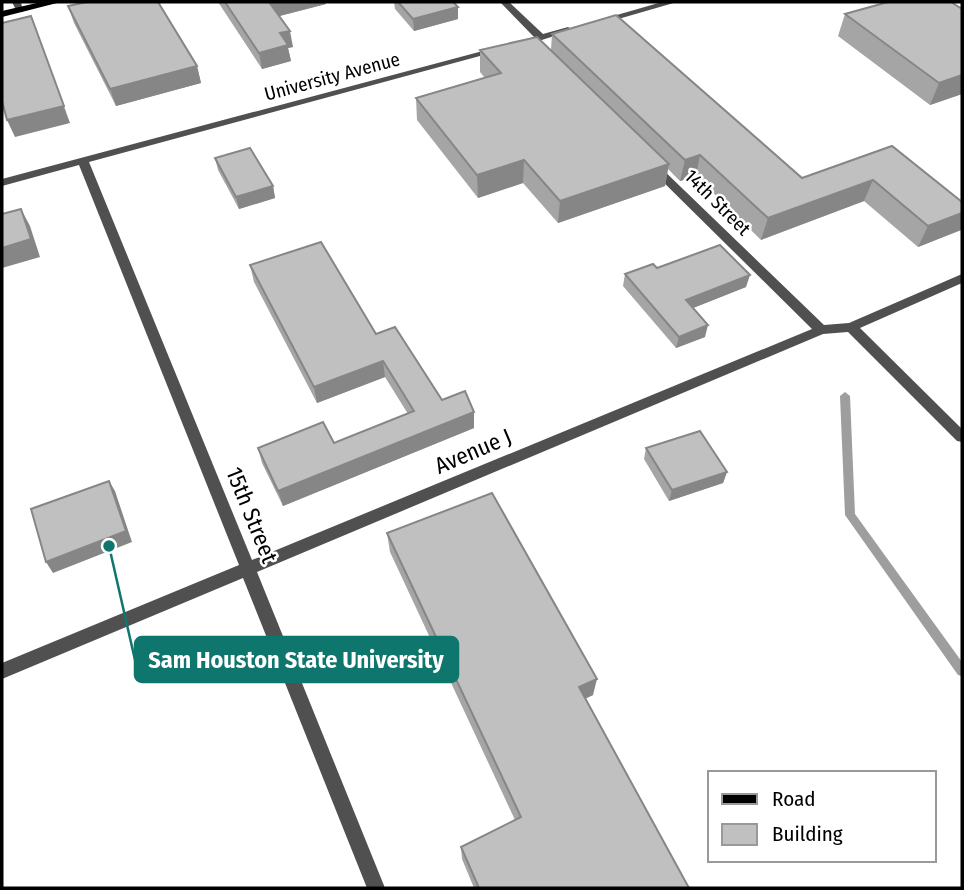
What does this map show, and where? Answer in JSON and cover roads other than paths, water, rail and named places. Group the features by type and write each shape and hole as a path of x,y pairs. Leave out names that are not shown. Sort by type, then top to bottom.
{"main road":[{"path":"2,14 18,6 55,2"}],"street":[{"path":"504,2 541,38"},
{"path":"593,23 672,2"},
{"name":"University Avenue","path":"2,182 580,27"},
{"path":"528,42 537,51"},
{"name":"14th Street","path":"644,157 821,330"},
{"name":"15th Street","path":"83,160 376,888"},
{"name":"Avenue J","path":"2,671 821,330 851,327 962,278"},
{"path":"851,327 962,437"}],"waterway":[{"path":"845,396 850,515 962,671"}],"place":[{"name":"Sam Houston State University","path":"109,546"}]}
